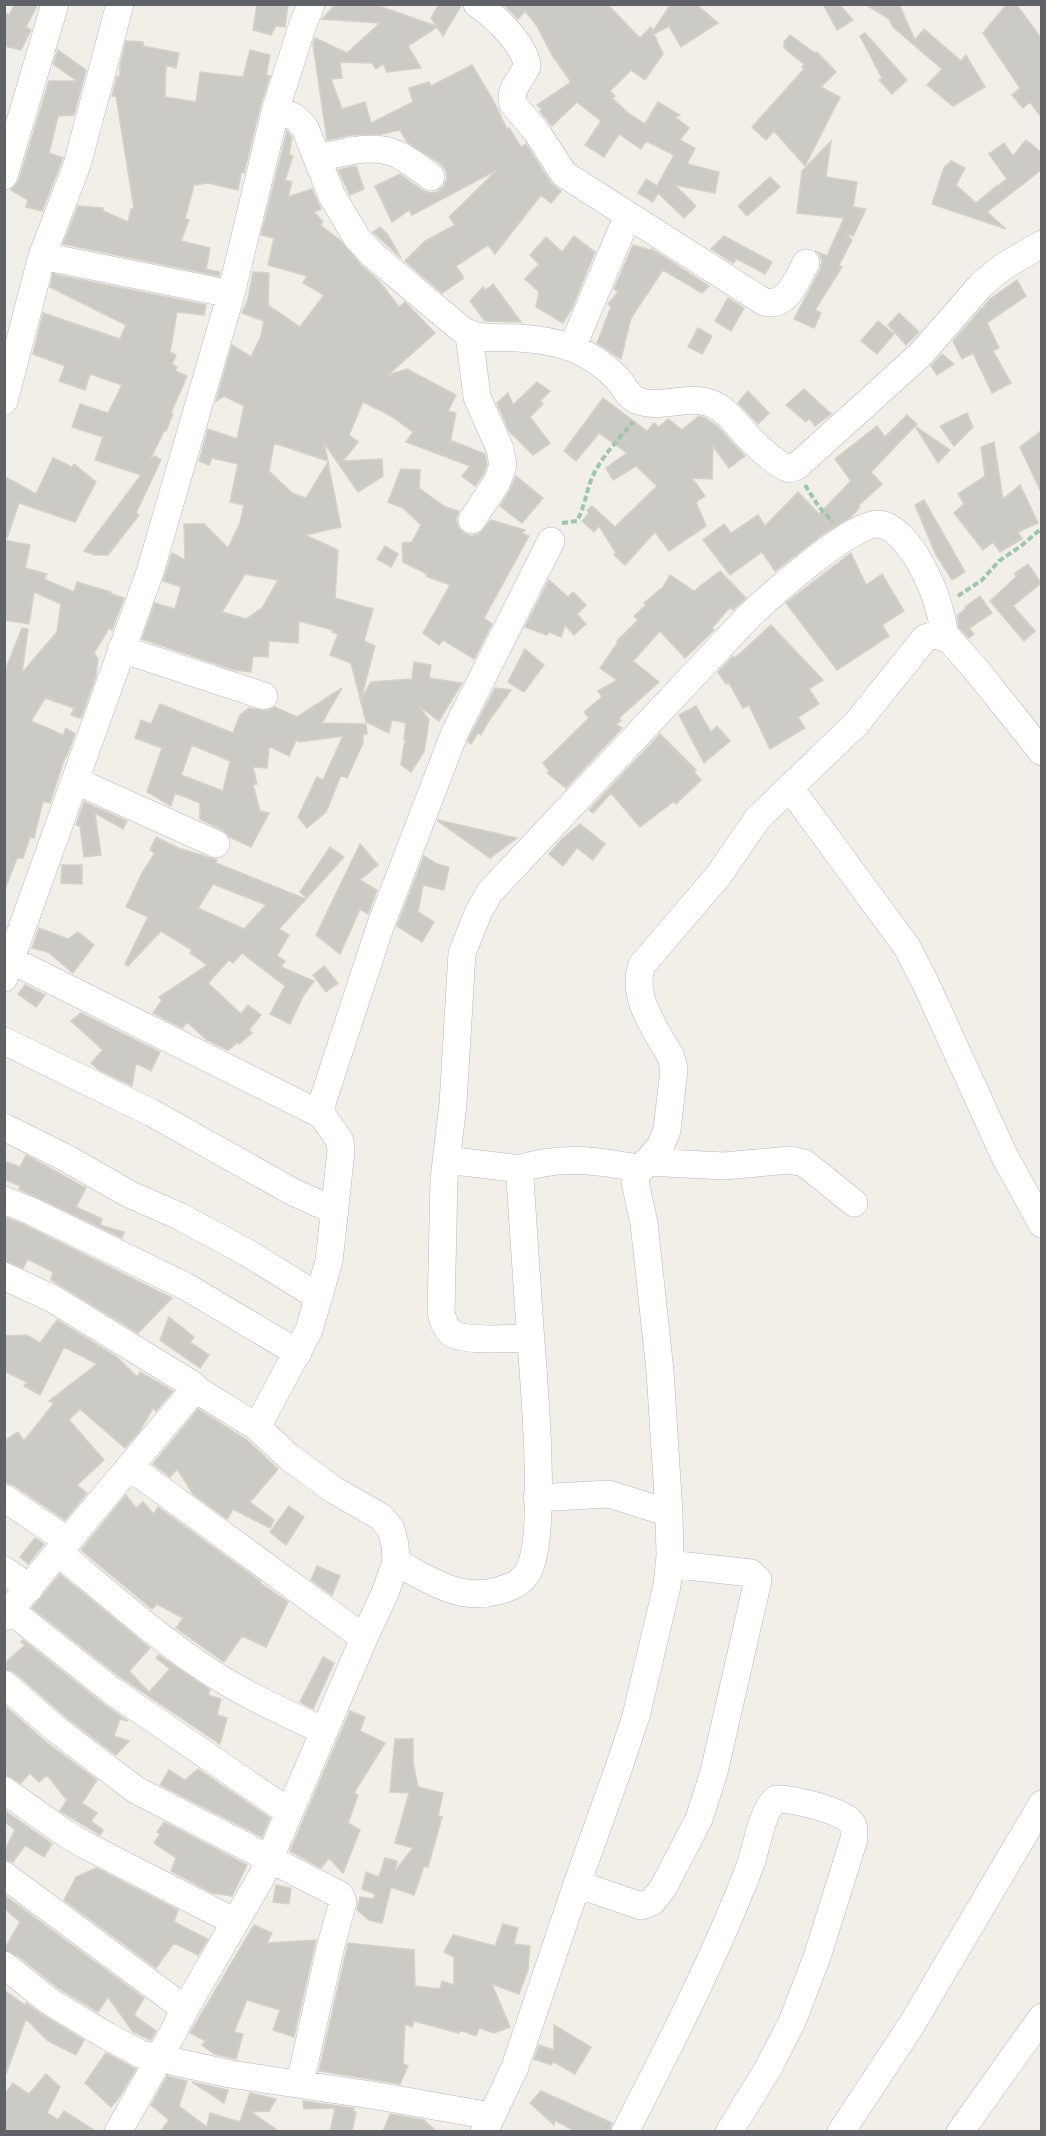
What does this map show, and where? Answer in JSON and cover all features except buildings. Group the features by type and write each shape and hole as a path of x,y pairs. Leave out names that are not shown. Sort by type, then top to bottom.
{"street":[{"path":"4,176 55,4"},
{"path":"4,401 42,256 77,165 120,4"},
{"path":"257,1427 309,1330 319,1297 329,1261 341,1162 340,1141 322,1115 8,969 150,572 231,294 276,108 311,4"},
{"path":"477,4 496,20 522,50 526,60 525,72 511,94 511,99 516,110 536,132 564,174 764,302 771,304 785,298 806,263"},
{"path":"276,108 300,122 310,139 332,196 357,238 392,271 469,334 521,338 572,348 608,369 633,399 644,403 687,400 710,403 724,411 750,439 787,469 793,468 920,355 981,285 1004,266 1041,244"},
{"path":"317,158 357,151 390,151 403,157 431,177"},
{"path":"572,348 628,215"},
{"path":"42,256 231,294"},
{"path":"469,334 477,397 500,449 503,465 497,482 472,520"},
{"path":"530,1338 491,1339 453,1334 443,1321 441,1302 446,1160 453,1104 462,953 479,911 490,892 749,616 782,586 842,539 866,526 877,523 893,530 908,544 925,571 939,604 945,637"},
{"path":"322,1115 322,1104 338,1048 376,938 456,732 551,541"},
{"path":"4,1965 49,2001 141,2054 230,2074 300,2083 488,2124 515,2067 636,1716 667,1586 669,1513 660,1371 644,1223 635,1182 637,1174 662,1146 667,1130 674,1069 641,996 638,983 642,965 718,876 758,818 856,724 925,638 935,634 948,639 978,672 1041,752"},
{"path":"121,648 264,696"},
{"path":"76,781 216,844"},
{"path":"790,788 907,947 1004,1155 1039,1215"},
{"path":"4,1041 152,1113 293,1192 335,1211"},
{"path":"4,1127 66,1158 129,1194 179,1216 246,1252 319,1297"},
{"path":"446,1160 508,1167 516,1170 547,1161 570,1160 644,1165 724,1166 789,1160 804,1163 854,1203"},
{"path":"396,1562 448,1589 463,1593 493,1592 510,1588 526,1575 530,1568 535,1551 537,1431 520,1179 516,1170"},
{"path":"4,1200 185,1286 298,1353"},
{"path":"4,1276 46,1295 193,1384 194,1388 257,1427 289,1457 334,1490 387,1523 395,1545 396,1562 385,1593 262,1876 185,2009 118,2132"},
{"path":"194,1388 8,1614 111,1690 289,1812"},
{"path":"130,1467 364,1638"},
{"path":"537,1498 609,1494 669,1513"},
{"path":"4,1498 63,1547 146,1624 200,1665 272,1707 324,1731"},
{"path":"577,1884 641,1906 652,1902 681,1857 699,1819 714,1772 758,1580 751,1574 669,1564"},
{"path":"4,1570 30,1588"},
{"path":"4,1684 57,1731 136,1790 338,1894 342,1899 300,2083"},
{"path":"4,1790 58,1829 85,1845 235,1922"},
{"path":"626,2132 708,1963 750,1865 768,1810 776,1799 796,1800 849,1820 855,1828 854,1839 818,1957 792,2022 770,2067 729,2132"},
{"path":"841,2132 912,2024 1041,1804"},
{"path":"4,1875 185,2009"},
{"path":"960,2132 1041,2017"}],"path":[{"path":"551,541 560,524 577,521 583,509 591,480 608,450 633,422 644,403"},
{"path":"793,468 819,507 832,522 838,524"},
{"path":"939,604 952,602 982,580 999,561 1041,528"}]}
